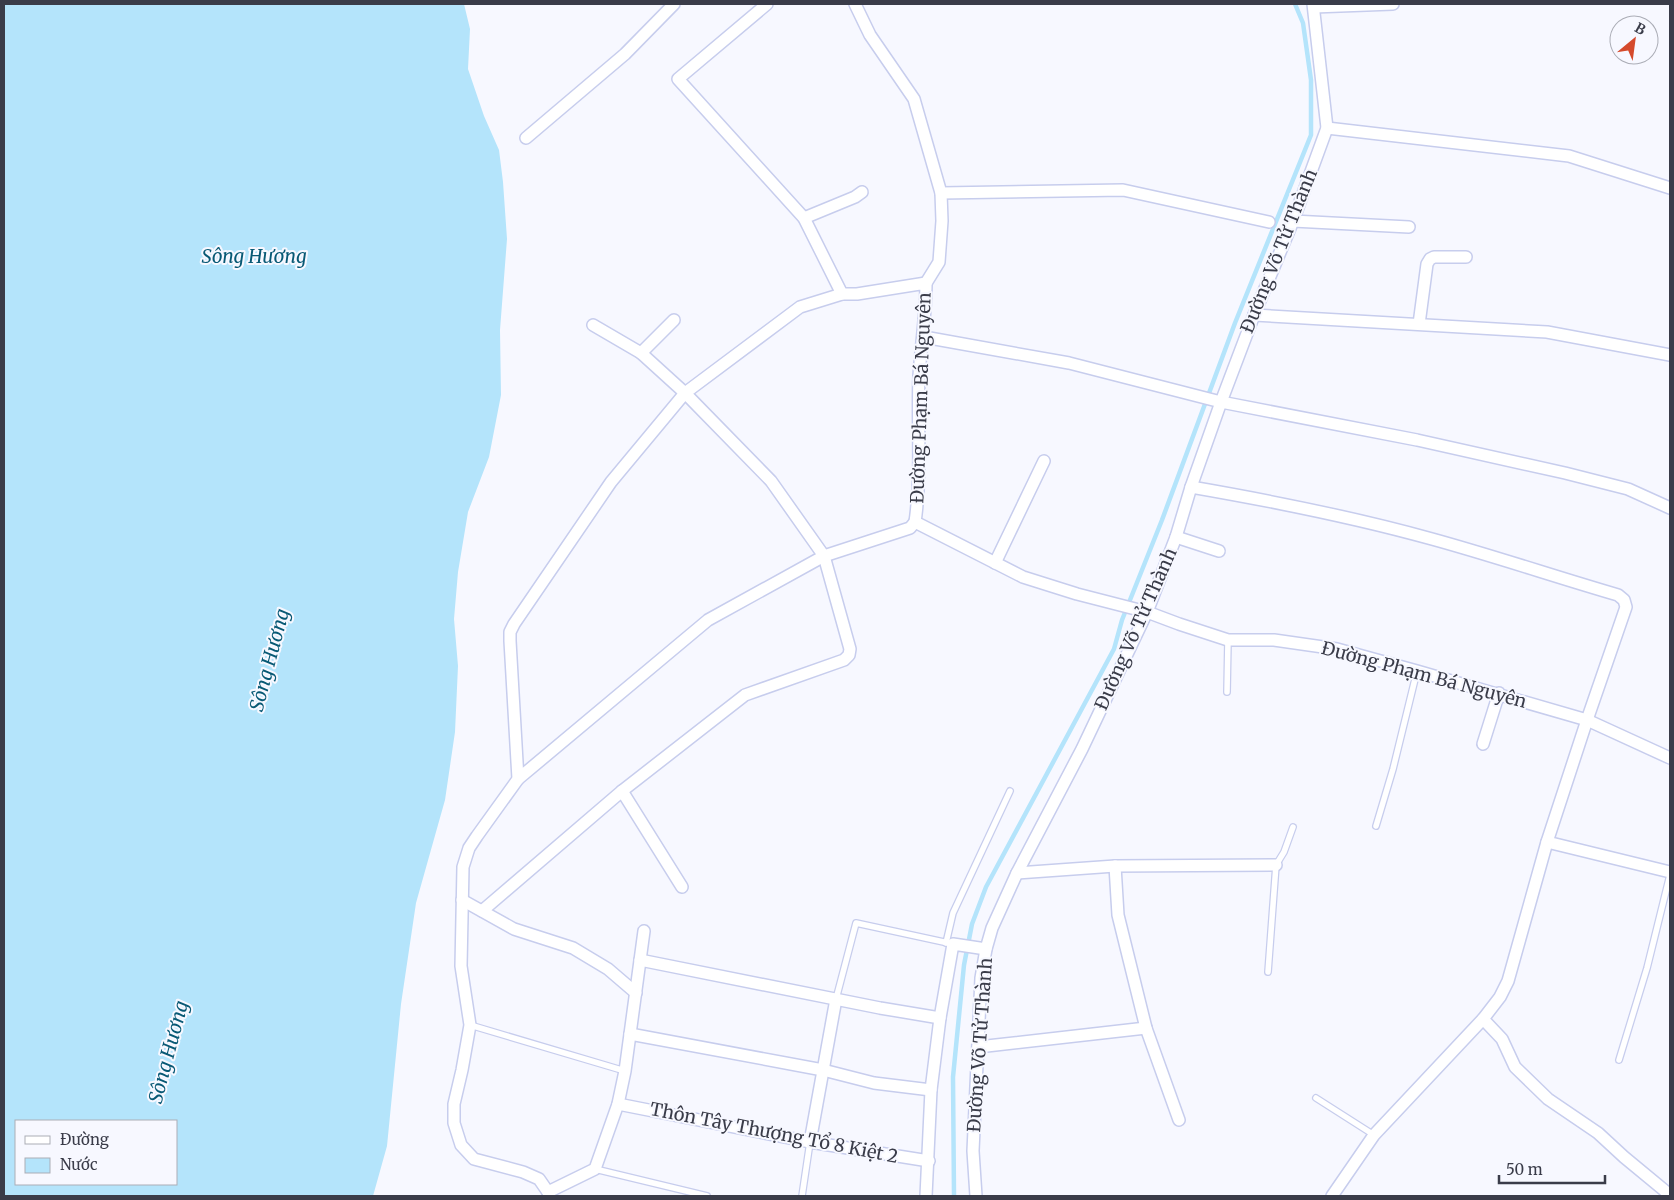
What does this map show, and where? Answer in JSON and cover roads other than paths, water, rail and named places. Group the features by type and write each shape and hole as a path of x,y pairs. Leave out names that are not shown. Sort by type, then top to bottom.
{"street":[{"path":"526,138 625,54 674,4"},
{"path":"767,4 678,79 804,218 842,294"},
{"path":"854,4 870,35 914,98 941,193 942,221 939,262 926,284"},
{"path":"1315,5 1393,4"},
{"name":"Đường Võ Tử Thành","path":"976,1196 973,1151 981,978 986,949 992,928 1017,873 1082,749 1176,537 1218,401 1293,221 1327,128 1315,5"},
{"path":"1327,128 1569,156 1670,188"},
{"path":"941,193 1124,190 1269,222"},
{"path":"804,218 855,197 862,192"},
{"path":"1293,221 1409,227"},
{"path":"1419,324 1427,264 1430,259 1434,257 1466,257"},
{"name":"Đường Phạm Bá Nguyên","path":"518,779 510,632 611,482 685,392 800,307 842,294 857,294 926,284 924,337 919,375 918,500 915,522 1022,577 1142,611 1228,640 1274,640 1337,649 1417,670 1587,720 1670,758"},
{"path":"1254,315 1548,332 1670,356"},
{"path":"641,353 674,320"},
{"path":"482,911 622,791 745,695 844,660 849,655 850,649 824,556 771,481 685,392 641,353 593,325"},
{"path":"924,337 1069,363 1218,401 1417,440 1565,473 1628,489 1670,508"},
{"path":"995,563 1044,461"},
{"path":"1191,487 1296,506 1424,537 1618,595 1624,600 1626,607 1547,842 1508,981 1500,997 1483,1019 1374,1135 1332,1196"},
{"path":"644,931 625,1071 618,1104 595,1169 548,1194 539,1179 523,1172 474,1160 461,1145 454,1123 454,1104 470,1025 461,966 462,867 469,848 477,836 518,779 708,620 824,556 910,528 915,522"},
{"path":"1176,537 1219,551"},
{"path":"1483,744 1499,693"},
{"path":"622,791 682,887"},
{"path":"1547,842 1670,873"},
{"path":"1017,873 1115,866 1276,865"},
{"path":"1115,866 1118,915 1146,1028 1179,1120"},
{"path":"462,900 514,929 573,948 608,969 636,993"},
{"path":"926,1196 931,1090 949,944 986,949"},
{"path":"640,960 940,1018"},
{"path":"810,1142 836,999"},
{"path":"1483,1019 1502,1039 1515,1067 1548,1099 1598,1132 1624,1157 1670,1195"},
{"path":"978,1047 1146,1028"},
{"path":"630,1034 823,1070 874,1082 931,1090"},
{"name":"Thôn Tây Thượng Tổ 8 Kiệt 2","path":"618,1104 810,1142 929,1161"}],"lane":[{"path":"1227,692 1228,640"},
{"path":"1376,826 1393,770 1417,670"},
{"path":"836,999 856,922 949,944 953,913 1010,791"},
{"path":"1268,972 1276,865 1284,852 1293,827"},
{"path":"1619,1060 1647,968 1670,873"},
{"path":"470,1025 625,1071"},
{"path":"1316,1098 1374,1135"},
{"path":"802,1196 810,1142"},
{"path":"595,1169 707,1196"}],"water":[{"name":"Sông Hương","path":"4,4 464,4 470,29 468,69 484,116 499,150 503,182 507,239 500,330 501,395 489,457 468,512 458,572 454,619 458,666 455,732 445,800 416,903 401,1004 387,1146 373,1196 4,1196"}],"waterway":[{"path":"954,1196 953,1077 964,965 972,924 986,887 1114,649 1122,620 1162,520 1235,323 1311,135 1311,80 1303,23 1295,4"}]}
